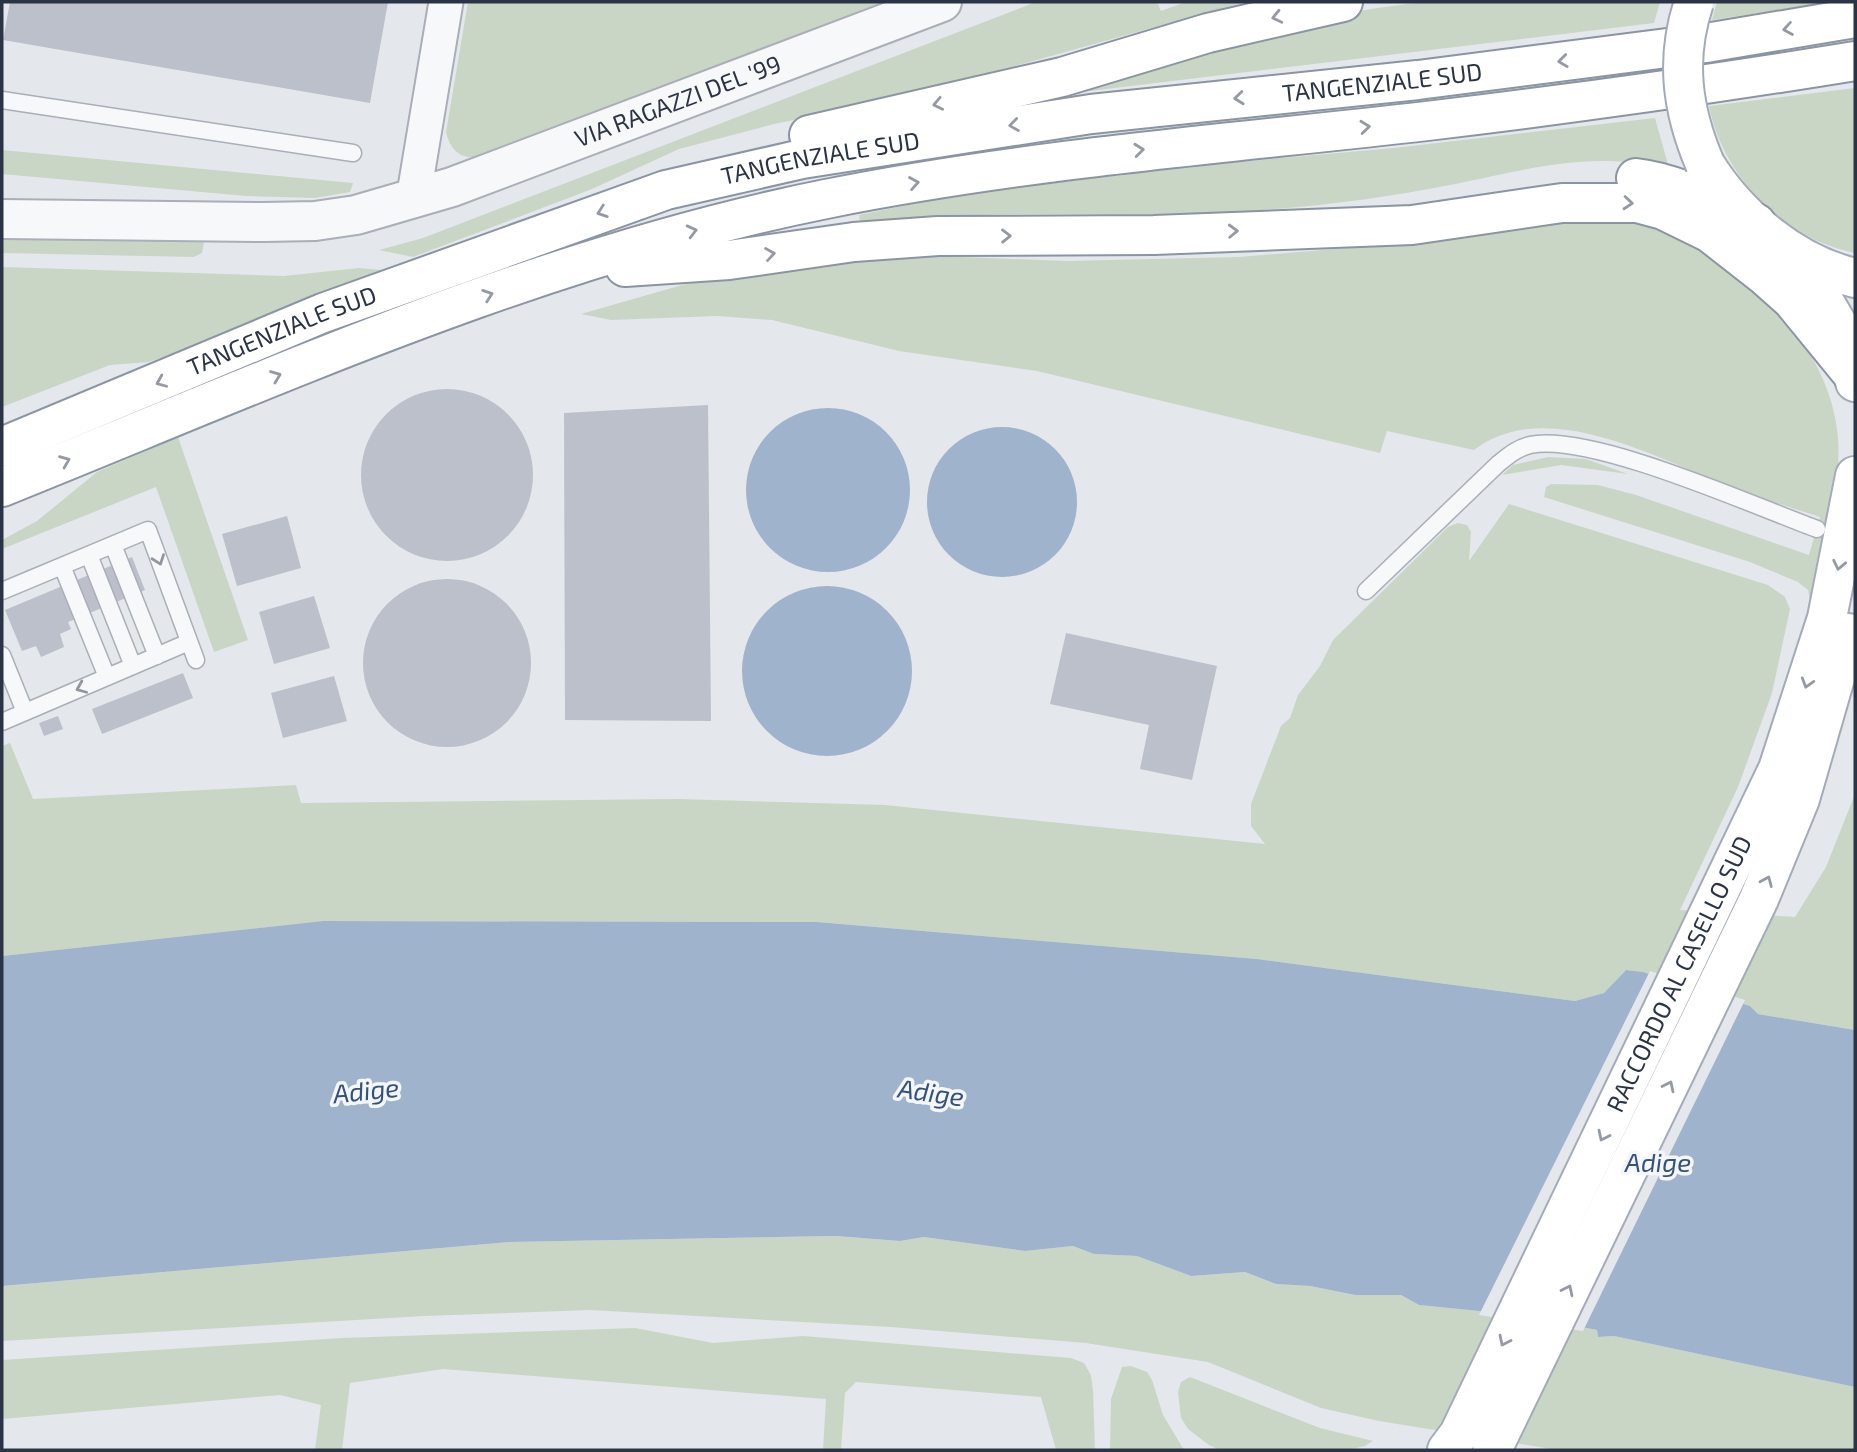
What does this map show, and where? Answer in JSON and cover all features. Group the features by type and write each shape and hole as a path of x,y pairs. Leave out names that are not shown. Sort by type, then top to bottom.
{"main road":[{"path":"666,190 741,152 1062,77 1208,33 1343,2"},
{"path":"1694,2 1686,29 1681,79 1688,122 1705,164 1728,197 1797,255 1855,278"},
{"name":"TANGENZIALE SUD","path":"2,447 323,313 666,190 802,159 1091,114 1418,80 1706,43 1855,18"},
{"name":"TANGENZIALE SUD","path":"10,485 449,308 556,272 709,227 823,200 941,178 1100,154 1425,121 1706,86 1855,61"},
{"path":"1292,229 1511,186 1573,178 1617,177 1662,182 1756,223"},
{"path":"556,272 729,260 854,243 937,236 1154,235 1412,225 1585,202 1637,203 1663,210 1710,233 1765,276 1792,300 1855,379"},
{"path":"1797,255 1849,345 1855,379"},
{"path":"2,421 79,416"},
{"name":"RACCORDO AL CASELLO SUD","path":"1473,1443 1755,820 1844,613 1853,494"}],"street":[{"path":"414,200 446,2"},
{"name":"VIA RAGAZZI DEL '99","path":"2,219 315,221 356,215 414,200 778,66 942,2"}],"lane":[{"path":"2,100 353,153"},
{"path":"1366,591 1498,464 1516,450 1530,445 1571,446 1621,457 1817,529"},
{"path":"2,591 148,530 196,660"},
{"path":"113,545 157,656"},
{"path":"89,555 133,666"},
{"path":"62,566 107,677"},
{"path":"2,722 189,642"},
{"path":"2,655 25,712"}],"green space":[{"path":"468,2 884,2 477,158 456,151 446,132"},
{"path":"1036,2 1157,2 1161,11 1186,2 1245,2 893,100 774,124 679,149 592,189 413,257 379,250 423,238"},
{"path":"1428,2 1660,2 1654,23 1040,97 1280,27 1329,16"},
{"path":"1717,2 1831,2 1712,20"},
{"path":"1855,88 1855,253 1829,246 1804,234 1781,219 1761,201 1728,157 1716,132 1709,106"},
{"path":"1655,118 1669,168 1639,163 1586,161 1536,167 1366,199 1225,212 970,215 868,223 860,222 859,215 961,194 1136,171 1394,148"},
{"path":"2,150 353,183 350,192 315,198 246,196 2,174"},
{"path":"1626,218 1679,234 1739,274 1764,296 1786,321 1806,347 1821,376 1832,406 1838,438 1838,458 1830,522 1811,605 1808,590 1798,582 1750,562 1544,497 1546,487 1551,484 1598,485 1636,495 1809,555 1820,517 1739,490 1601,437 1567,430 1534,428 1502,435 1474,450 1387,431 1380,453 1037,371 899,351 772,320 717,316 611,320 581,314 682,285 858,258 935,256 1067,261 1239,257 1395,244 1546,220"},
{"path":"205,237 202,253 194,257 2,253 2,239"},
{"path":"2,267 284,276 359,268 382,270 170,355 148,362 110,365 2,407"},
{"path":"178,437 248,640 214,652 156,487 2,549 2,540 37,521 97,472"},
{"path":"1548,457 1586,459 1628,474 1561,465 1502,475 1513,465"},
{"path":"1509,504 1768,585 1785,597 1790,609 1772,693 1738,787 1680,910 1795,917 1826,867 1855,794 1855,1030 1758,1014 1750,1006 1643,972 1626,970 1604,993 1575,1001 1257,959 817,922 323,921 2,956 2,746 10,743 33,799 296,785 301,803 679,799 885,805 1265,844 1251,826 1251,804 1281,726 1290,718 1298,695 1320,666 1333,640 1448,527 1458,523 1467,525 1471,532 1469,561"},
{"path":"836,1236 900,1241 924,1237 1025,1251 1073,1246 1094,1254 1137,1256 1191,1276 1245,1272 1276,1284 1310,1286 1355,1295 1401,1295 1419,1305 1519,1315 1597,1330 1598,1337 1614,1336 1855,1387 1855,1450 1558,1450 1379,1421 1321,1408 1208,1362 1086,1343 891,1327 590,1310 424,1316 2,1341 2,1286 510,1242"},
{"path":"635,1328 713,1343 803,1336 1071,1358 1084,1363 1091,1375 1095,1450 1056,1450 1041,1397 856,1382 845,1393 841,1450 823,1450 826,1399 443,1369 350,1383 342,1450 315,1450 321,1405 280,1395 2,1419 2,1360 342,1338"},
{"path":"1131,1366 1147,1372 1163,1415 1184,1450 1110,1450 1111,1399 1122,1367"},
{"path":"1190,1377 1320,1428 1373,1441 1365,1446 1347,1450 1220,1450 1188,1429 1181,1418 1178,1392 1181,1382"}],"water":[{"path":"828,408 860,414 874,421 886,432 897,444 904,458 910,490 904,522 897,536 886,548 874,559 860,566 828,572 796,566 782,559 770,548 759,536 752,522 746,490 752,458 759,444 770,432 782,421 796,414"},
{"path":"1002,427 1031,432 1055,449 1072,473 1077,502 1072,531 1055,555 1031,572 1002,577 973,572 949,555 932,531 927,502 932,473 949,449 973,432"},
{"path":"827,586 859,593 887,611 905,639 912,671 905,703 887,731 859,749 827,756 795,749 767,731 749,703 742,671 749,639 767,611 795,593"},
{"name":"Adige","path":"323,921 817,922 1257,959 1575,1001 1604,993 1626,970 1643,972 1750,1006 1758,1014 1855,1030 1855,1387 1614,1336 1598,1337 1597,1330 1519,1315 1419,1305 1401,1295 1355,1295 1310,1286 1276,1284 1245,1272 1191,1276 1137,1256 1094,1254 1073,1246 1025,1251 924,1237 900,1241 836,1236 510,1242 2,1286 2,956"}],"pier":[{"path":"1650,971 1745,1000 1583,1331 1479,1315"}],"building":[{"path":"10,2 388,2 370,103 3,40"},
{"path":"447,389 480,396 508,414 526,442 533,475 526,508 508,536 480,554 447,561 414,554 386,536 368,508 361,475 368,442 386,414 414,396"},
{"path":"708,405 711,721 565,720 564,413"},
{"path":"287,516 301,568 237,586 222,534"},
{"path":"132,557 145,590 68,622 71,629 60,634 64,647 41,657 36,646 22,651 5,610"},
{"path":"447,579 479,585 507,603 525,631 531,663 525,695 507,723 479,741 447,747 415,741 387,723 369,695 363,663 369,631 387,603 415,585"},
{"path":"314,596 330,648 274,664 259,612"},
{"path":"1066,633 1217,666 1192,780 1140,769 1149,725 1050,704"},
{"path":"183,673 193,698 102,734 92,709"},
{"path":"334,676 347,721 283,738 271,693"},
{"path":"58,716 63,729 44,736 39,723"}]}
